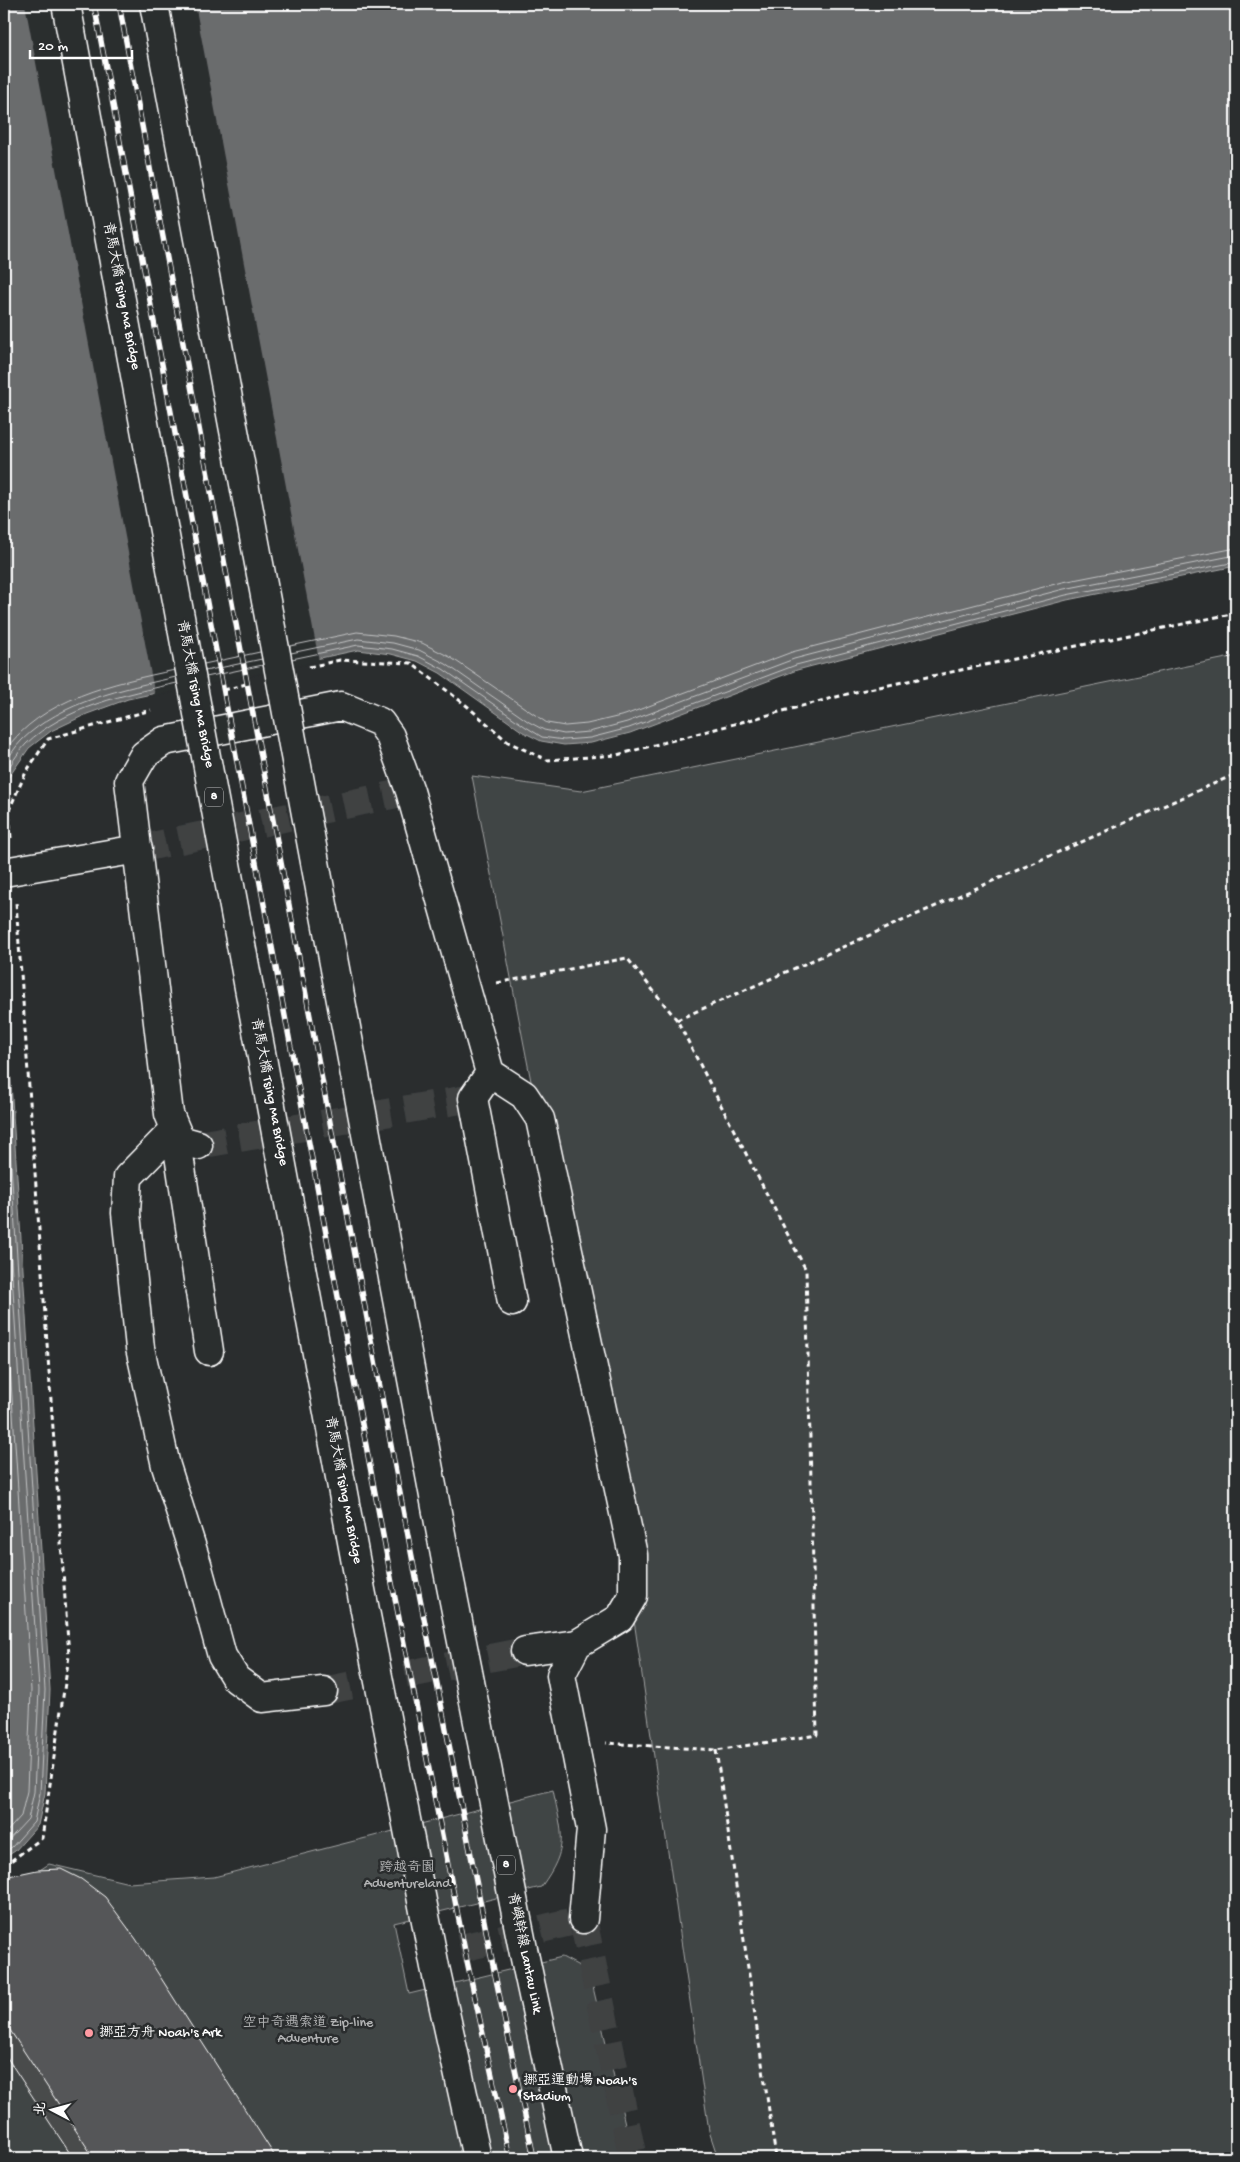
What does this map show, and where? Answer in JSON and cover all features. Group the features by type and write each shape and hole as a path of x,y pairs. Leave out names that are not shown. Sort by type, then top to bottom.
{"main road":[{"name":"青馬大橋 Tsing Ma Bridge","path":"66,4 361,1590 435,1967 477,2158"},
{"name":"青嶼幹線 Lantau Link","path":"154,4 448,1571 522,1949 568,2158"},
{"path":"198,1145 180,1140 169,1114 130,781 144,755 164,742 341,706 380,722 390,736 410,791 490,1072 524,1095 540,1119 633,1555 633,1596 620,1618 577,1644 525,1651"},
{"path":"4,872 138,849"},
{"path":"490,1072 473,1098 512,1302"},
{"path":"175,1129 209,1351"},
{"path":"175,1129 128,1177 126,1213 140,1348 166,1466 197,1564 222,1656 236,1679 262,1698 323,1691"},
{"path":"577,1644 561,1675 572,1740 591,1829 583,1919"}],"path":[{"path":"677,1020 1236,774"},
{"path":"466,989 627,958 677,1020 806,1270 817,1735 716,1750 572,1740"},
{"path":"716,1750 776,2158"},
{"path":"4,1866 42,1838"},
{"path":"4,2130 9,2102"}],"green space":[{"path":"1236,656 1236,2158 718,2158 709,2131 630,1593 472,776 581,791"},
{"name":"挪亞方舟 Noah's Ark","path":"553,1790 561,1830 560,1851 541,1887 394,1923 409,1994 562,1957 579,1966 592,1983 633,2158 4,2158 4,1893 49,1864 129,1883 214,1877"}],"water":[{"path":"4,4 1236,4 1236,566 1067,600 797,670 630,733 591,743 564,745 541,741 523,732 440,673 417,661 391,654 358,650 128,699 87,714 51,731 29,748 4,784"},
{"path":"4,1051 9,1052 50,1690 45,1793 38,1825 15,1851 4,1858"}],"pier":[{"path":"25,4 195,4 319,661 155,696"}],"building":[{"name":"挪亞方舟 Noah's Ark","path":"61,1869 81,1879 105,1897 136,1939 276,2158 94,2158 4,2021 4,1877 37,1870"}],"tunnel":[{"path":"138,849 410,791"},
{"path":"198,1145 473,1098"},
{"path":"323,1691 525,1651"},
{"path":"419,1958 583,1919 633,2158"}],"railway":[{"path":"94,4 392,1583 467,1961 510,2158"},
{"path":"119,4 416,1578 491,1956 534,2158"}],"place":[{"name":"挪亞方舟 Noah's Ark","path":"89,2033"},
{"name":"挪亞運動場 Noah's Stadium","path":"513,2089"}],"park label":[{"name":"跨越奇園 Adventureland","path":"407,1876"},
{"name":"空中奇遇索道 Zip-line Adventure","path":"308,2032"}]}
